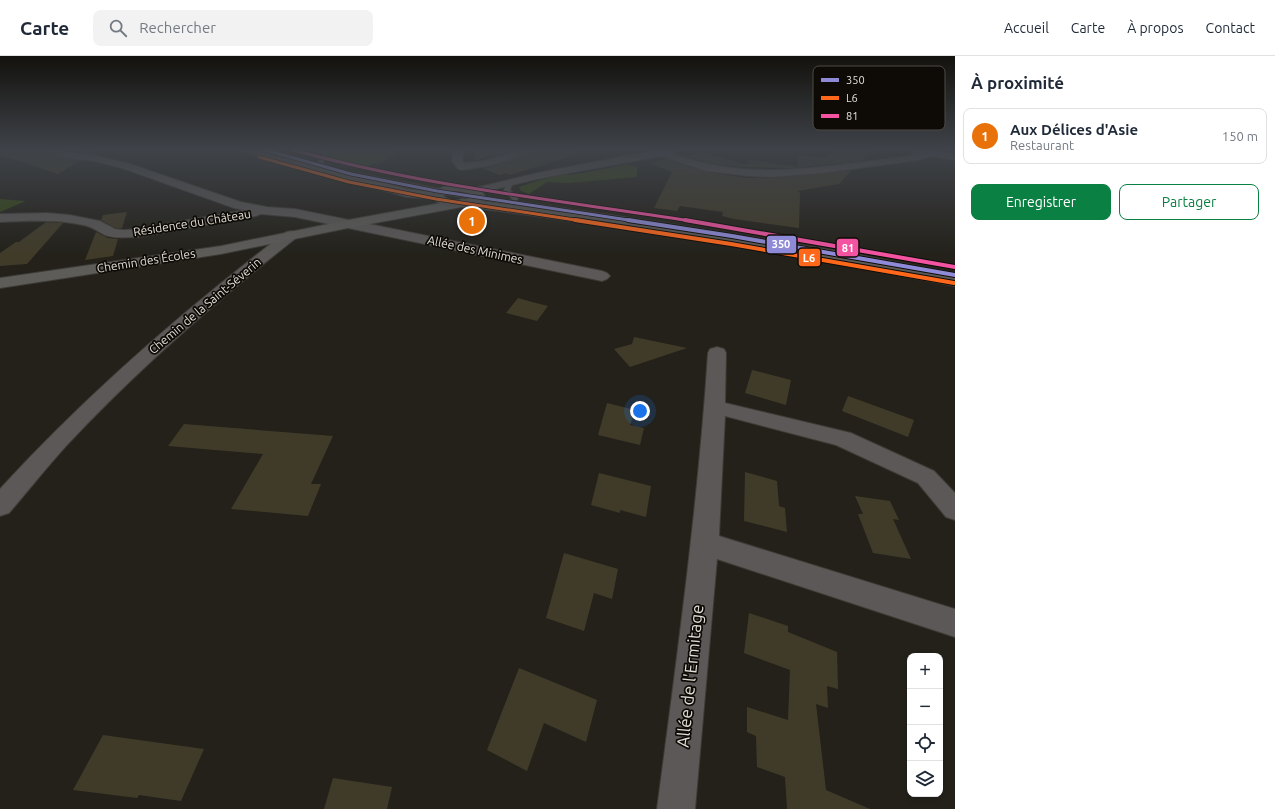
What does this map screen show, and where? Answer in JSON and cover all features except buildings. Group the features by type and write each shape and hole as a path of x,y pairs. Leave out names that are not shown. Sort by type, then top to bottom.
{"main road":[{"path":"372,184 407,192 438,195 452,188"},
{"path":"431,184 452,188 465,188 472,198 594,220 843,260 955,281"},
{"path":"438,195 447,202 472,198 515,198 809,244 955,270"}],"street":[{"name":"Résidence du Château","path":"178,184 238,205 267,211 296,213 348,224"},
{"path":"348,224 411,213 472,198 505,184"},
{"path":"407,192 412,200 411,213"},
{"path":"411,213 428,206 438,195"},
{"name":"Résidence du Château","path":"0,218 37,217 70,219 95,223 110,232 119,234 138,233 267,211"},
{"name":"Chemin des Écoles","path":"0,283 254,253 291,235 348,224"},
{"name":"Allée des Minimes","path":"348,224 602,276"},
{"name":"Chemin de la Saint-Séverin","path":"0,506 67,432 254,253"},
{"name":"Allée de l'Ermitage","path":"676,809 704,543 715,408 717,352"},
{"path":"715,408 729,410 843,440 926,477 955,510"},
{"path":"704,543 955,623"}],"lane":[{"path":"393,184 438,195"},
{"path":"509,184 507,190 515,198"},
{"path":"472,198 825,251 955,275"}],"green space":[{"path":"528,184 544,184 529,194 521,191 519,187"},
{"path":"0,199 26,201 0,212"}],"transit line":[{"name":"L6","path":"360,184 436,199 731,244 954,283"},
{"name":"350","path":"402,184 437,191 732,236 955,275"},
{"name":"81","path":"445,184 707,224 955,267"}],"place":[{"name":"Aux Délices d'Asie","path":"472,221"}]}
